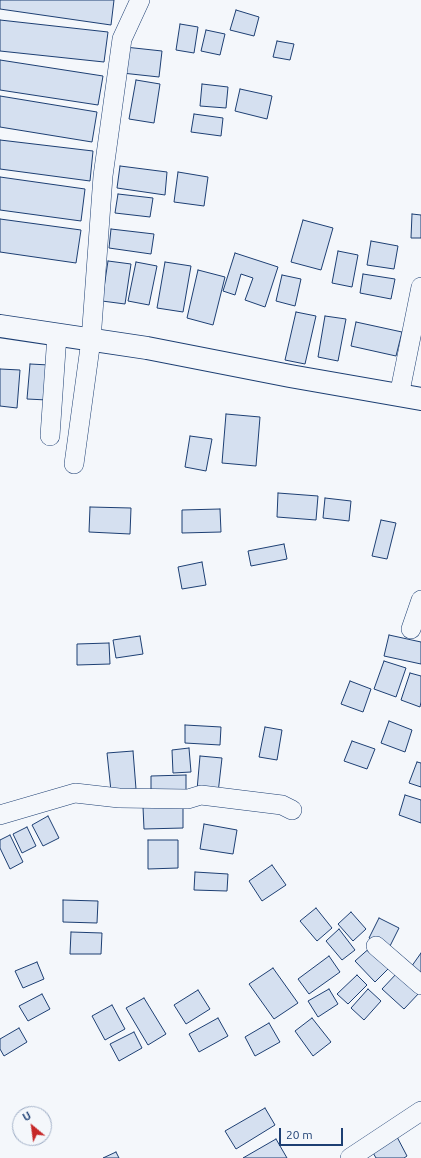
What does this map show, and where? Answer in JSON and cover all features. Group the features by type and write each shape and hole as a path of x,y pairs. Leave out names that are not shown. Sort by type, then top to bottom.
{"street":[{"path":"74,464 91,340 103,176 122,39 140,0"},
{"path":"0,326 148,348 290,376 409,397 421,287"},
{"path":"50,436 57,334"},
{"path":"411,629 421,600"},
{"path":"0,815 75,793 119,798 188,799 201,795 282,805 292,810"},
{"path":"376,946 421,985"},
{"path":"350,1158 370,1153 421,1111"}],"building":[{"path":"0,0 114,0 111,25 0,9"},
{"path":"236,10 259,17 254,36 230,30"},
{"path":"0,20 108,32 104,62 0,51"},
{"path":"180,24 198,27 194,53 176,50"},
{"path":"206,30 225,34 220,55 201,51"},
{"path":"277,41 294,44 290,60 273,57"},
{"path":"125,47 162,51 159,77 122,73"},
{"path":"0,60 103,76 98,105 0,90"},
{"path":"136,80 160,84 154,123 129,119"},
{"path":"202,84 228,87 226,108 200,106"},
{"path":"240,89 272,96 267,119 235,111"},
{"path":"0,96 97,112 92,142 0,127"},
{"path":"194,114 223,118 221,136 191,132"},
{"path":"0,140 93,151 90,181 0,169"},
{"path":"120,166 167,172 165,195 117,188"},
{"path":"178,172 208,177 204,206 174,202"},
{"path":"0,177 85,189 81,221 0,210"},
{"path":"118,194 153,198 150,217 115,213"},
{"path":"412,214 421,215 421,238 411,238"},
{"path":"0,219 81,230 76,263 0,252"},
{"path":"303,220 333,228 321,270 291,262"},
{"path":"111,229 154,234 151,254 109,248"},
{"path":"371,241 398,246 394,269 367,265"},
{"path":"338,251 358,255 352,287 332,283"},
{"path":"235,253 278,267 265,307 245,300 253,278 241,274 235,295 223,291"},
{"path":"108,261 131,264 125,304 102,301"},
{"path":"136,262 157,266 149,305 128,301"},
{"path":"165,262 191,266 183,312 157,308"},
{"path":"198,270 225,277 213,325 187,318"},
{"path":"363,274 395,279 391,299 360,293"},
{"path":"282,275 301,279 295,306 276,301"},
{"path":"296,312 316,316 305,364 285,360"},
{"path":"325,316 346,319 338,361 318,357"},
{"path":"356,322 402,332 396,356 351,346"},
{"path":"30,364 49,365 47,400 27,399"},
{"path":"0,369 20,370 17,408 0,406"},
{"path":"226,414 260,417 256,466 222,463"},
{"path":"190,436 212,439 206,471 185,467"},
{"path":"278,493 318,496 316,520 277,517"},
{"path":"325,498 351,501 349,521 323,518"},
{"path":"90,507 131,508 130,534 89,532"},
{"path":"220,509 221,532 182,533 182,510"},
{"path":"381,520 396,523 387,559 372,556"},
{"path":"284,544 287,559 251,566 248,551"},
{"path":"202,562 206,585 182,589 178,567"},
{"path":"389,635 421,642 421,664 384,656"},
{"path":"140,636 143,654 116,658 113,640"},
{"path":"109,643 110,664 77,665 77,644"},
{"path":"384,661 406,668 396,697 374,689"},
{"path":"410,673 421,676 420,707 401,700"},
{"path":"350,681 371,689 363,712 341,704"},
{"path":"389,721 412,730 405,752 381,743"},
{"path":"185,725 221,727 220,745 185,743"},
{"path":"265,727 282,730 277,760 259,757"},
{"path":"352,741 375,749 367,769 344,761"},
{"path":"189,748 191,772 173,773 172,750"},
{"path":"133,751 136,789 111,791 107,753"},
{"path":"200,756 222,758 218,793 197,790"},
{"path":"417,762 421,763 421,787 409,783"},
{"path":"186,775 186,795 151,796 151,776"},
{"path":"405,795 421,800 421,823 399,815"},
{"path":"183,806 183,828 144,829 143,807"},
{"path":"48,816 59,838 43,846 32,825"},
{"path":"204,824 237,830 233,854 200,849"},
{"path":"27,827 36,846 22,853 13,834"},
{"path":"10,835 23,862 10,869 0,848 0,840"},
{"path":"148,840 178,840 178,868 148,869"},
{"path":"272,865 286,885 262,901 249,881"},
{"path":"195,872 228,874 227,891 194,890"},
{"path":"63,900 98,901 97,923 63,922"},
{"path":"316,908 332,928 317,941 300,921"},
{"path":"351,912 366,929 353,941 338,924"},
{"path":"379,918 399,928 389,948 369,938"},
{"path":"339,929 355,950 342,960 326,941"},
{"path":"71,932 102,933 101,954 70,954"},
{"path":"372,946 391,966 375,982 355,961"},
{"path":"421,953 421,979 409,970"},
{"path":"329,956 340,972 309,994 298,979"},
{"path":"37,962 44,979 23,988 15,971"},
{"path":"273,968 298,1003 274,1019 249,984"},
{"path":"398,972 420,992 404,1009 382,989"},
{"path":"357,975 367,985 348,1004 337,994"},
{"path":"329,989 338,1004 318,1017 308,1001"},
{"path":"368,989 381,1001 364,1020 351,1008"},
{"path":"198,990 210,1009 186,1024 174,1005"},
{"path":"42,994 50,1009 28,1021 19,1006"},
{"path":"144,998 166,1034 148,1045 126,1008"},
{"path":"112,1005 125,1029 105,1040 92,1016"},
{"path":"218,1018 228,1036 199,1052 189,1034"},
{"path":"312,1018 331,1042 313,1056 295,1031"},
{"path":"269,1023 280,1042 255,1056 245,1037"},
{"path":"19,1028 27,1042 4,1056 0,1049 0,1039"},
{"path":"134,1032 142,1048 119,1061 110,1044"},
{"path":"265,1108 275,1125 236,1149 225,1131"},
{"path":"396,1135 407,1156 404,1158 376,1158 371,1149"},
{"path":"276,1139 287,1158 243,1158"},
{"path":"116,1152 119,1158 103,1158"}]}
